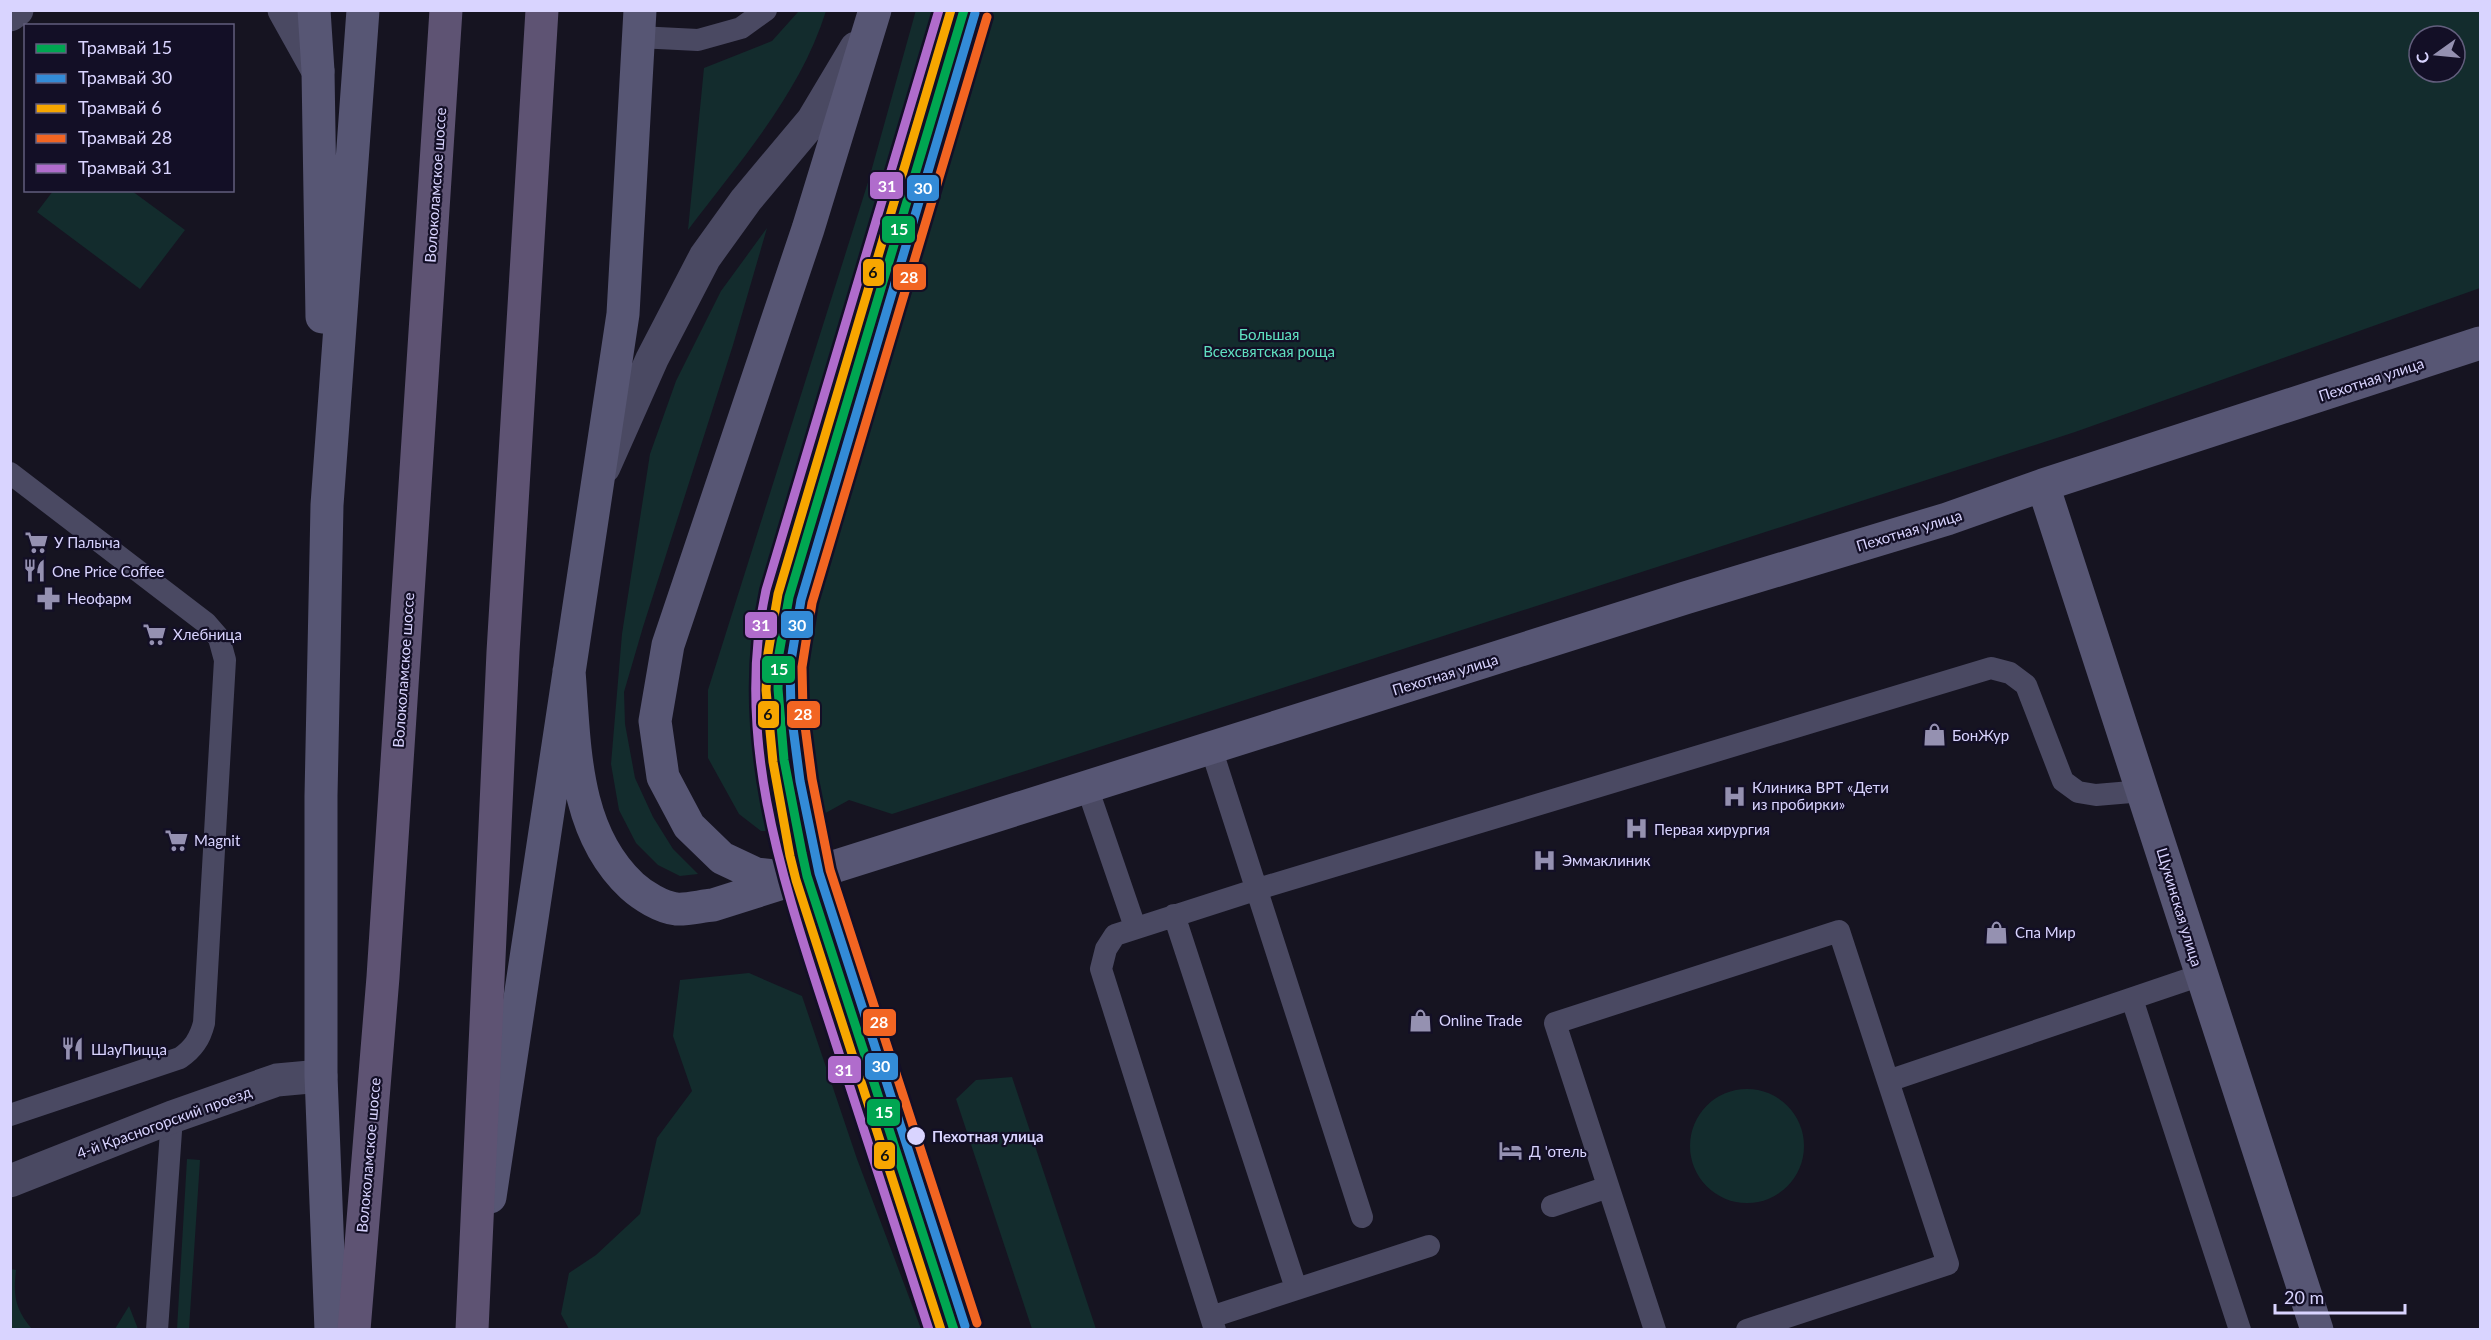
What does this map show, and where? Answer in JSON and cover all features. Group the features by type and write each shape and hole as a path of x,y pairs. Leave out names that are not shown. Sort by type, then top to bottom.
{"main road":[{"path":"314,10 318,70 327,505 321,808 321,1076 332,1329"},
{"path":"327,505 363,10"},
{"name":"Волоколамское шоссе","path":"354,1329 383,965 446,10"},
{"path":"473,1315 503,652 542,10"},
{"path":"798,879 756,874 722,858 689,826 663,777 655,721 668,645 808,230 875,10"},
{"path":"473,1315 623,314 639,24"},
{"name":"Пехотная улица","path":"569,671 579,779 595,838 617,872 643,896 675,909 713,905 1685,598 1947,519 2043,485 2481,343"},
{"name":"Щукинская улица","path":"2043,485 2316,1329"}],"street":[{"path":"10,15 17,10"},
{"path":"284,10 318,70"},
{"path":"599,480 652,359 705,257 746,200 813,120 844,70 875,10"},
{"name":"4-й Красногорский проезд","path":"10,1180 172,1117 277,1080 321,1076"}],"lane":[{"path":"639,24 698,40 741,28 766,10"},
{"path":"10,473 206,623 219,638 225,660 204,1023 199,1039 191,1050 180,1058 10,1115"},
{"path":"1429,1246 1213,1323 1101,969 1106,949 1115,934 1990,668 2010,673 2026,685 2063,781 2078,792 2096,795 2143,791"},
{"path":"1211,748 1362,1217"},
{"path":"1087,787 1135,927"},
{"path":"1174,915 1293,1279"},
{"path":"1655,1329 1555,1023 1839,931 1948,1264 1747,1329"},
{"path":"1888,1081 2201,975"},
{"path":"2132,999 2240,1329"},
{"path":"158,1329 172,1117"},
{"path":"1552,1206 1608,1187"}],"green space":[{"name":"Большая Всехсвятская роща","path":"916,10 2480,11 2480,288 2075,432 892,814 849,800 793,831 761,831 739,814 708,758 708,690 869,179"},
{"path":"826,11 801,71 767,126 688,230 704,68 772,41 798,12"},
{"path":"52,192 133,192 185,230 140,289 37,212"},
{"path":"767,228 733,345 624,692 625,724 635,778 653,817 673,849 698,874 680,876 658,865 636,843 619,810 611,764 622,634 650,454 676,381 721,291"},
{"path":"749,973 802,996 857,1159 921,1329 569,1329 561,1314 569,1273 596,1255 640,1214 657,1138 692,1091 673,1036 680,980"},
{"path":"1012,1077 1096,1329 1032,1329 956,1099 976,1080"},
{"path":"1747,1089 1769,1094 1787,1106 1799,1124 1804,1146 1799,1168 1787,1186 1769,1198 1747,1203 1725,1198 1707,1186 1695,1168 1690,1146 1695,1124 1707,1106 1725,1094"},
{"path":"187,1159 200,1160 189,1329 177,1329"},
{"path":"11,1269 16,1270 16,1302 32,1329 11,1329"},
{"path":"129,1306 138,1329 115,1329"}],"tram line":[{"name":"31","path":"929,1330 817,986 784,875 770,819 760,762 756,705 757,648 766,590 939,10"},
{"name":"6","path":"941,1330 796,880 773,762 766,690 768,653 778,594 951,10"},
{"name":"15","path":"954,1330 807,876 784,760 778,689 779,654 789,597 964,10"},
{"name":"30","path":"965,1326 819,873 800,781 791,712 790,667 801,600 975,13"},
{"name":"28","path":"977,1323 830,870 812,779 803,711 802,667 812,603 987,17"}],"place":[{"name":"У Палыча","path":"36,542"},
{"name":"One Price Coffee","path":"34,571"},
{"name":"Неофарм","path":"49,598"},
{"name":"Хлебница","path":"155,634"},
{"name":"БонЖур","path":"1934,735"},
{"name":"Клиника ВРТ «Дети из пробирки»","path":"1734,796"},
{"name":"Первая хирургия","path":"1636,829"},
{"name":"Magnit","path":"176,840"},
{"name":"Эммаклиник","path":"1544,860"},
{"name":"Спа Мир","path":"1997,932"},
{"name":"Online Trade","path":"1421,1020"},
{"name":"ШауПицца","path":"73,1049"},
{"name":"Пехотная улица","path":"916,1136"},
{"name":"Д 'отель","path":"1511,1151"}]}
